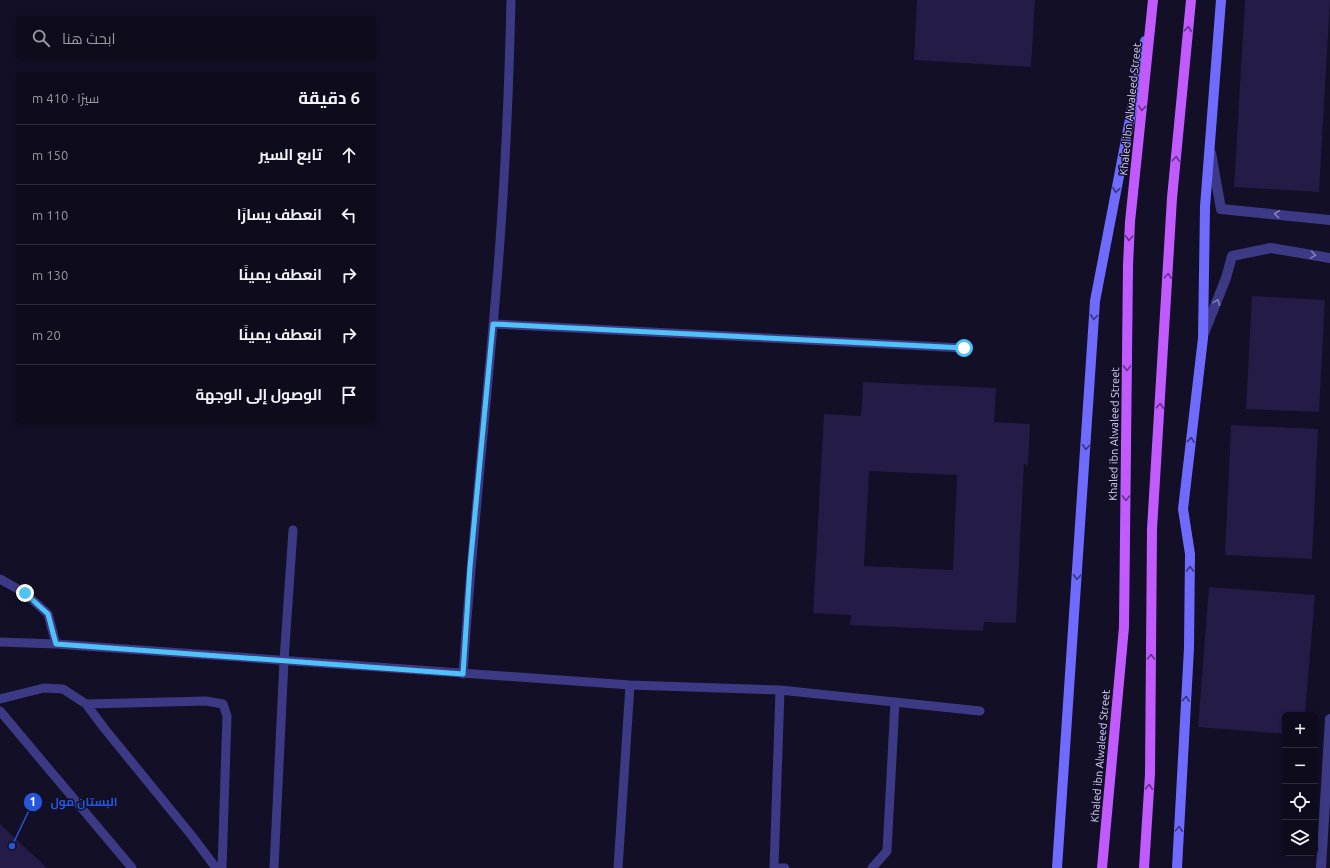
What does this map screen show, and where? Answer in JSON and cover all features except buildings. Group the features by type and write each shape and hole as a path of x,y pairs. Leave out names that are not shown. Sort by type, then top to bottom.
{"main road":[{"path":"1057,868 1095,301 1153,0"},
{"name":"Khaled ibn Alwaleed Street","path":"1102,868 1124,627 1128,266 1130,222 1153,0"},
{"path":"1144,868 1150,774 1152,529 1172,198 1191,0"},
{"path":"1177,868 1189,648 1190,554 1184,509 1202,338 1205,207 1221,0"}],"street":[{"path":"1210,150 1222,209 1330,220"},
{"path":"1202,338 1226,278 1232,256 1271,248 1330,258"},
{"path":"1321,868 1330,719"}],"lane":[{"path":"463,674 470,567 498,266 509,81 511,0"},
{"path":"493,324 964,348"},
{"path":"274,868 284,661 293,530"},
{"path":"0,579 25,593 48,614 56,644"},
{"path":"0,642 56,644 630,685 780,690 980,711"},
{"path":"618,868 630,685"},
{"path":"0,698 44,688 63,689 86,704 216,868"},
{"path":"780,690 774,868 784,868"},
{"path":"86,704 206,701 223,704 227,716 222,868"},
{"path":"872,868 887,851 895,702"},
{"path":"0,711 132,868"}],"place":[{"name":"البستان مول","path":"12,846"}],"route":[{"path":"25,593 48,614 56,644 463,674 470,567 493,324 964,348"}]}
